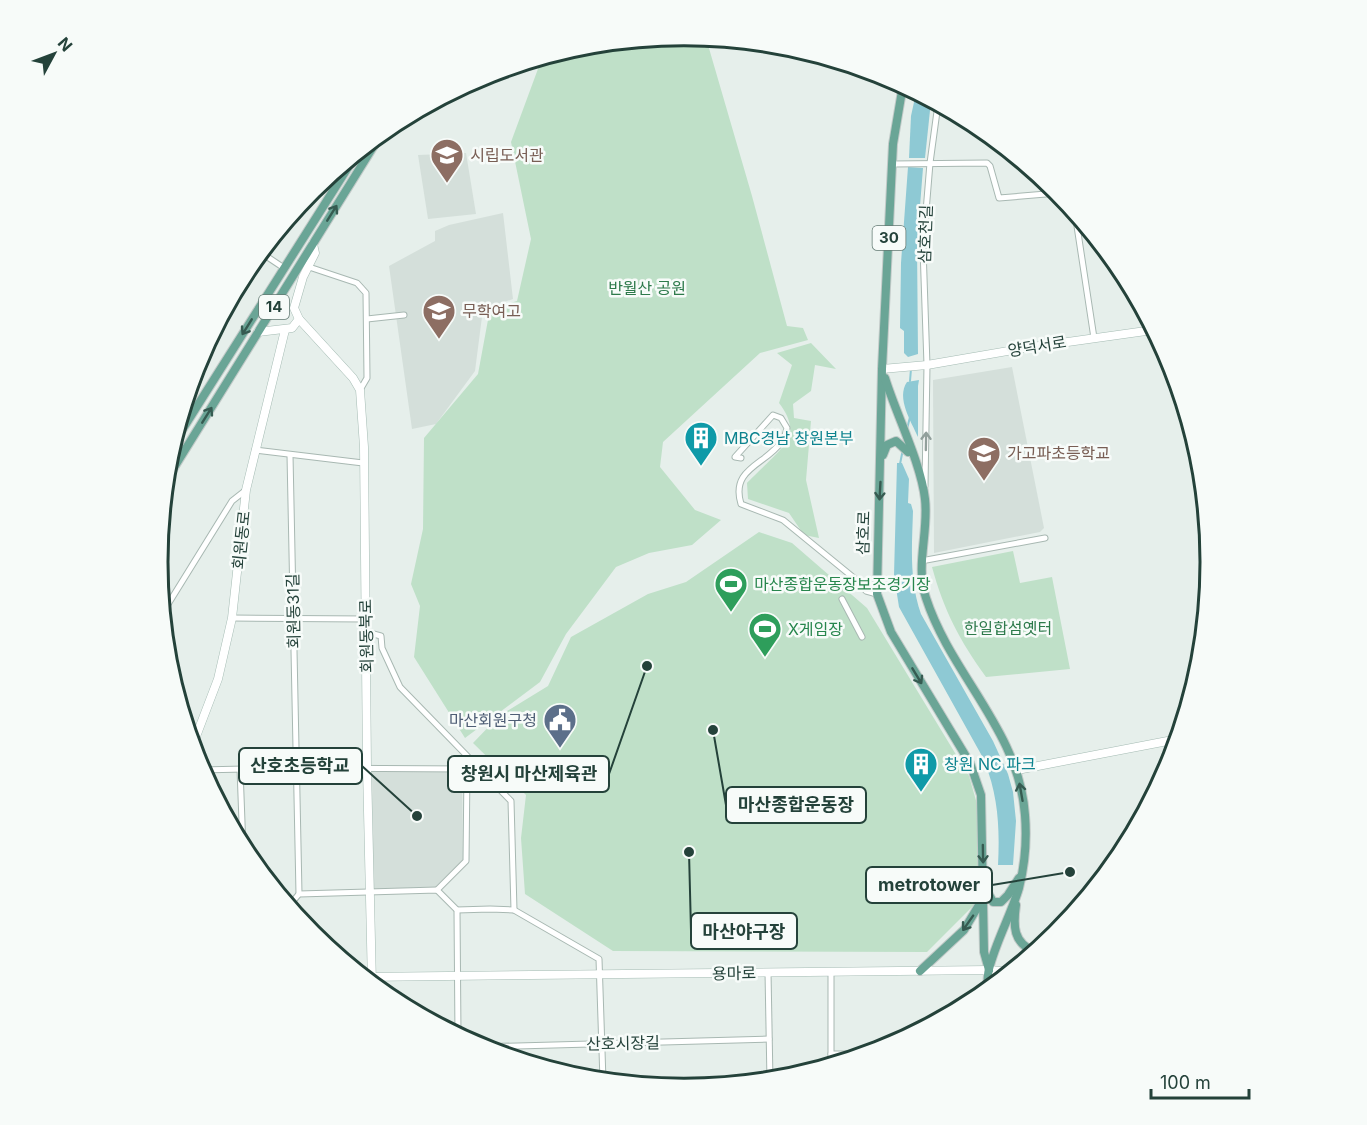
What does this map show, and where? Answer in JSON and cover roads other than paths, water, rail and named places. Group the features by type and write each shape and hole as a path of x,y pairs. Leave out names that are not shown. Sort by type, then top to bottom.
{"main road":[{"name":"삼호로","path":"900,95 893,144 882,369 878,594 891,632 970,763 981,795 984,952 988,979"},
{"name":"14","path":"177,463 371,151"},
{"name":"14","path":"186,425 336,182"},
{"path":"313,244 315,253 301,284 294,308 299,319 360,390"},
{"path":"258,332 292,328 299,319"},
{"name":"회원동로","path":"197,734 218,679 232,618 246,490 285,330"},
{"name":"양덕서로","path":"882,369 924,365 1144,331"},
{"path":"882,369 917,468"},
{"name":"회원동북로","path":"360,390 364,447 372,974"},
{"path":"881,462 884,449 891,442 896,441 906,448 917,468"},
{"name":"삼호로","path":"917,468 925,499 921,561 922,586 931,613 987,709 1017,770 1025,814 1025,849 1019,889 988,970"},
{"path":"1017,770 1167,741"},
{"path":"983,884 989,898 993,902 1001,902 1023,872"},
{"path":"1019,889 1013,924 1015,932 1027,947"},
{"path":"920,971 964,930 983,897"},
{"name":"용마로","path":"381,980 457,975 999,971"}],"street":[{"name":"삼호천길","path":"925,499 923,248 928,163 936,113"},
{"path":"893,164 987,163 990,166 999,198 1044,194"},
{"path":"1078,230 1094,338"},
{"path":"268,257 284,268"},
{"path":"309,267 357,283 366,293 367,378 360,390"},
{"path":"367,319 404,315"},
{"path":"741,458 735,457 773,415 781,418 787,428 783,441 741,478 738,493 741,504 783,520 854,578 866,591 878,594"},
{"path":"255,450 363,463"},
{"name":"회원동31길","path":"290,454 299,894"},
{"path":"170,602 232,501 246,490"},
{"path":"921,561 1045,538"},
{"path":"842,599 862,637"},
{"path":"232,618 366,619"},
{"path":"366,632 381,636 382,648 400,687 512,801 514,910"},
{"path":"294,900 299,894 437,890 466,861 467,769 470,759"},
{"path":"240,769 242,829"},
{"path":"211,770 467,769"},
{"path":"437,890 457,910 458,1026"},
{"path":"457,910 514,910 599,959 603,1072"},
{"path":"768,972 770,1071"},
{"path":"831,972 831,1054 839,1054"},
{"name":"산호시장길","path":"505,1046 769,1039"}],"water":[{"path":"914,101 930,110 925,158 909,158 911,116"},
{"path":"908,167 923,168 917,244 918,354 908,357 904,353 904,331 900,328 901,263"},
{"path":"919,380 918,437 906,410 903,395 907,382"},
{"path":"897,463 902,463 909,479 908,503 911,504 913,511 913,576 921,614 993,741 1008,774 1013,792 1016,821 1013,865 998,865 997,809 992,783 982,756 899,607 894,575"}],"waterway":[{"path":"910,381 911,369"},
{"path":"907,429 910,417"},
{"path":"900,464 903,449"}],"place":[{"name":"시립도서관","path":"447,184"},
{"name":"무학여고","path":"439,340"},
{"name":"MBC경남 창원본부","path":"701,467"},
{"name":"가고파초등학교","path":"984,482"},
{"name":"마산종합운동장보조경기장","path":"731,613"},
{"name":"X게임장","path":"765,658"},
{"name":"창원시 마산제육관","path":"647,666"},
{"name":"마산종합운동장","path":"713,730"},
{"name":"마산회원구청","path":"560,749"},
{"name":"창원 NC 파크","path":"921,793"},
{"name":"산호초등학교","path":"417,816"},
{"name":"마산야구장","path":"689,852"},
{"name":"metrotower","path":"1070,872"}],"park label":[{"name":"반월산 공원","path":"647,288"},
{"name":"한일합섬옛터","path":"1008,628"}]}
